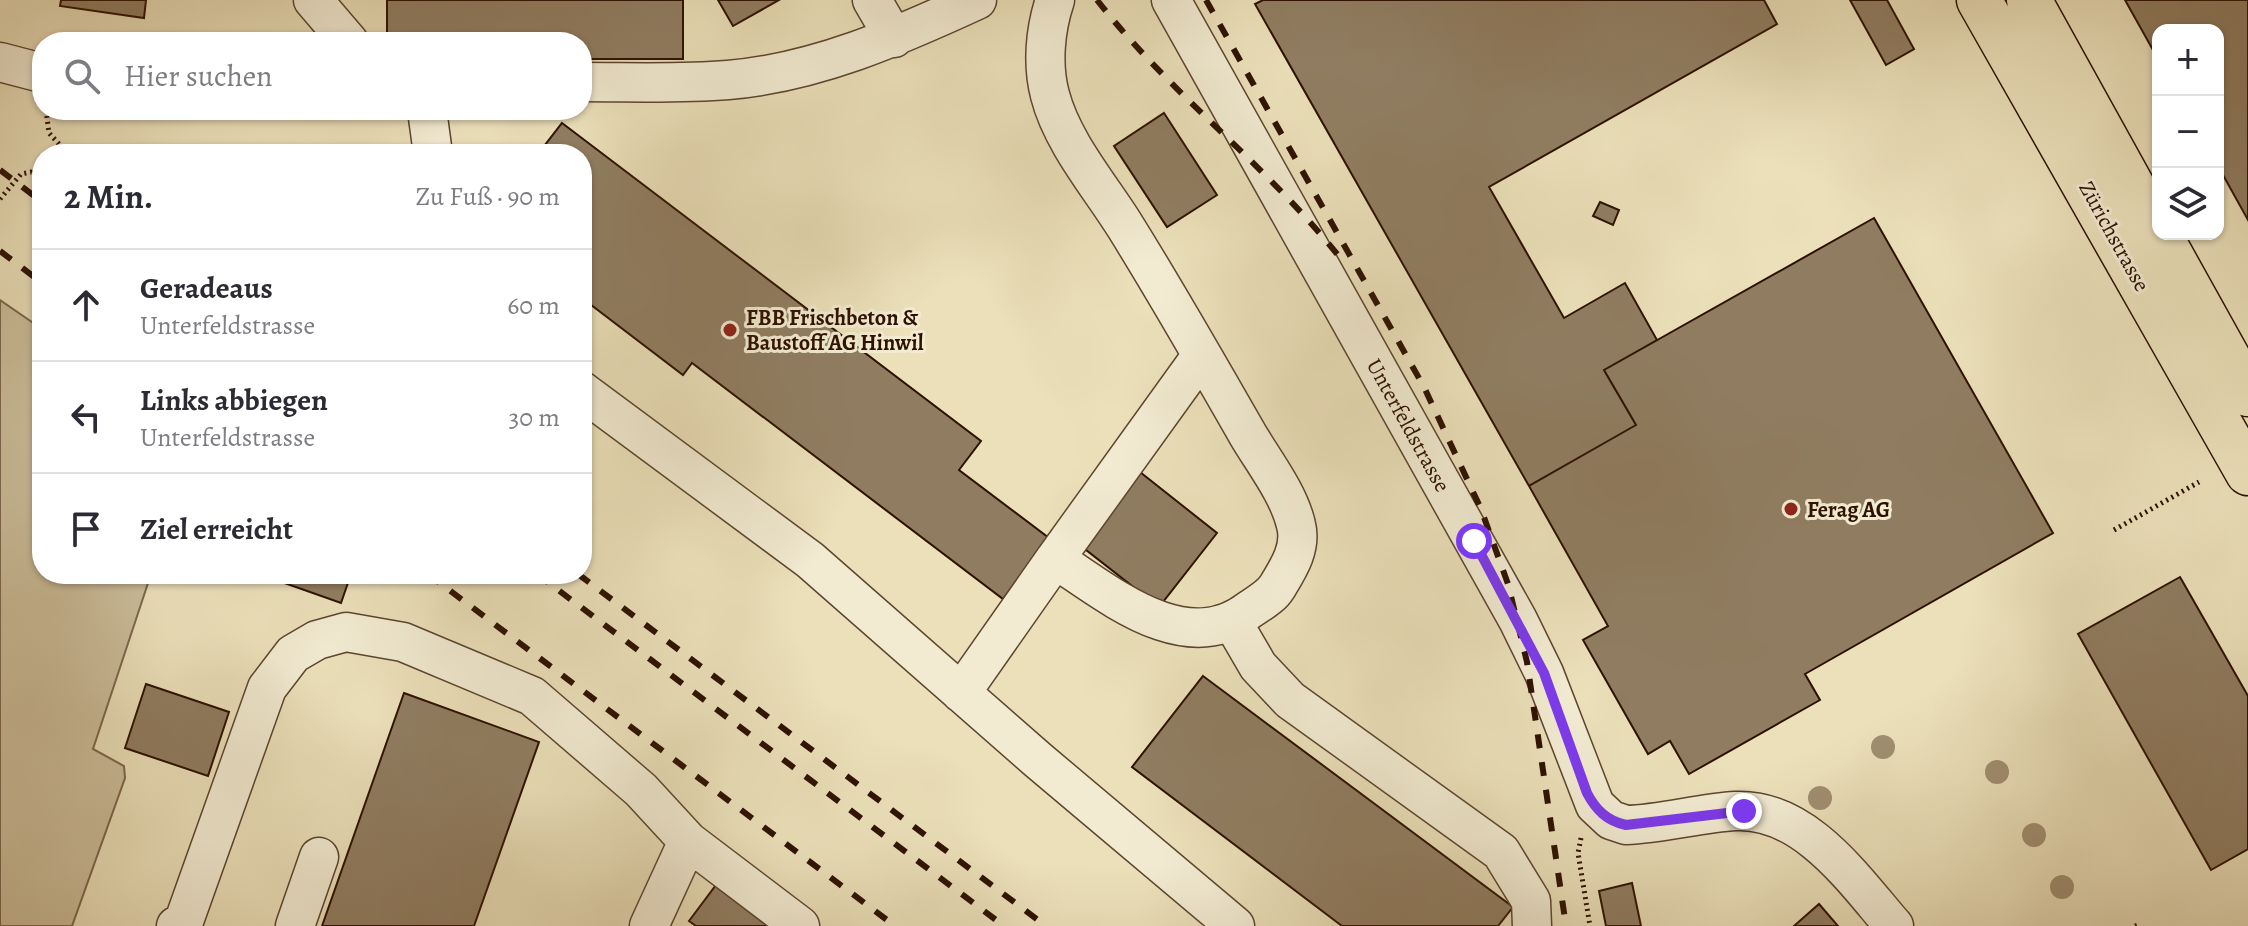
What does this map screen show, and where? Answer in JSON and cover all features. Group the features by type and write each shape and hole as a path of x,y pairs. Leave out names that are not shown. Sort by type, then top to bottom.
{"main road":[{"name":"Zürichstrasse","path":"1979,0 2248,473"},
{"name":"Zürichstrasse","path":"2029,0 2152,223"},
{"name":"Zürichstrasse","path":"2161,240 2248,394"}],"street":[{"path":"313,0 346,25"},
{"path":"872,0 894,38"},
{"path":"592,82 730,80 779,72 894,38 977,0"},
{"path":"1055,0 1048,29 1047,73 1050,96 1061,124 1202,355 1281,491 1297,527 1294,558 1274,592 1233,623 1183,628 1143,615 1055,559"},
{"name":"Unterfeldstrasse","path":"1171,0 1518,620 1550,688 1587,793 1599,810"},
{"path":"0,62 32,70"},
{"path":"428,120 432,144"},
{"path":"961,693 1202,355"},
{"path":"592,398 810,560 1235,926"},
{"path":"1233,623 1258,666 1290,700 1501,852 1531,901 1532,926"},
{"path":"176,926 184,921 267,688 293,654 317,640 346,632 403,642 532,696 641,790 688,841 800,926"},
{"path":"1599,810 1611,820 1626,825 1732,812 1774,819 1806,835 1829,853 1894,926"},
{"path":"649,926 688,841"},
{"path":"295,926 319,857"}],"path":[{"path":"47,120 49,133 59,144"},
{"path":"0,199 21,174 32,172"},
{"path":"2114,530 2199,482"},
{"path":"1590,926 1578,847 1599,810"}],"shaded area":[{"path":"0,300 32,322 32,584 148,584 93,749 124,766 125,778 72,926 0,926"}],"building":[{"path":"61,0 146,0 144,18 60,6"},
{"path":"387,0 683,0 683,59 592,59 592,32 387,32"},
{"path":"718,0 779,0 733,26"},
{"path":"1263,0 1764,0 1777,24 1489,187 1564,318 1625,283 1657,340 1604,370 1636,425 1529,486 1255,4"},
{"path":"1850,0 1887,0 1914,49 1886,65"},
{"path":"2125,0 2248,0 2248,220 2224,177 2224,24 2152,24 2152,48"},
{"path":"1164,113 1217,195 1167,227 1114,146"},
{"name":"FBB Frischbeton & Baustoff AG Hinwil","path":"562,123 590,144 546,144"},
{"name":"FBB Frischbeton & Baustoff AG Hinwil","path":"592,146 981,441 959,470 1049,538 1003,599 692,363 683,375 592,306"},
{"path":"1600,202 1619,210 1613,225 1593,216"},
{"name":"Ferag AG","path":"1874,218 2053,533 1805,674 1820,700 1689,774 1670,741 1648,754 1583,640 1608,626 1529,486 1636,425 1604,370"},
{"path":"1140,472 1217,533 1159,607 1081,546"},
{"path":"2180,577 2248,696 2248,849 2211,870 2078,634"},
{"path":"287,584 348,584 341,603"},
{"path":"1203,676 1513,907 1498,926 1342,926 1132,767"},
{"path":"146,684 229,712 208,776 125,748"},
{"path":"404,693 539,742 474,926 322,926"},
{"path":"722,877 788,926 696,926 689,921"},
{"path":"1632,883 1641,926 1606,926 1599,891"},
{"path":"1819,904 1838,926 1794,926"}],"railway":[{"path":"1097,0 1156,67 1282,192 1341,259"},
{"path":"1206,0 1424,387 1481,509 1508,584 1527,662 1566,926"},
{"path":"0,170 32,194"},
{"path":"0,251 32,275"},
{"path":"441,584 895,926"},
{"path":"550,584 1004,926"},
{"path":"591,584 1046,926"}],"place":[{"name":"FBB Frischbeton & Baustoff AG Hinwil","path":"730,330"},
{"name":"Ferag AG","path":"1791,509"}],"route":[{"path":"1474,541 1536,656 1587,793 1599,810 1611,820 1626,825 1744,811"}]}
